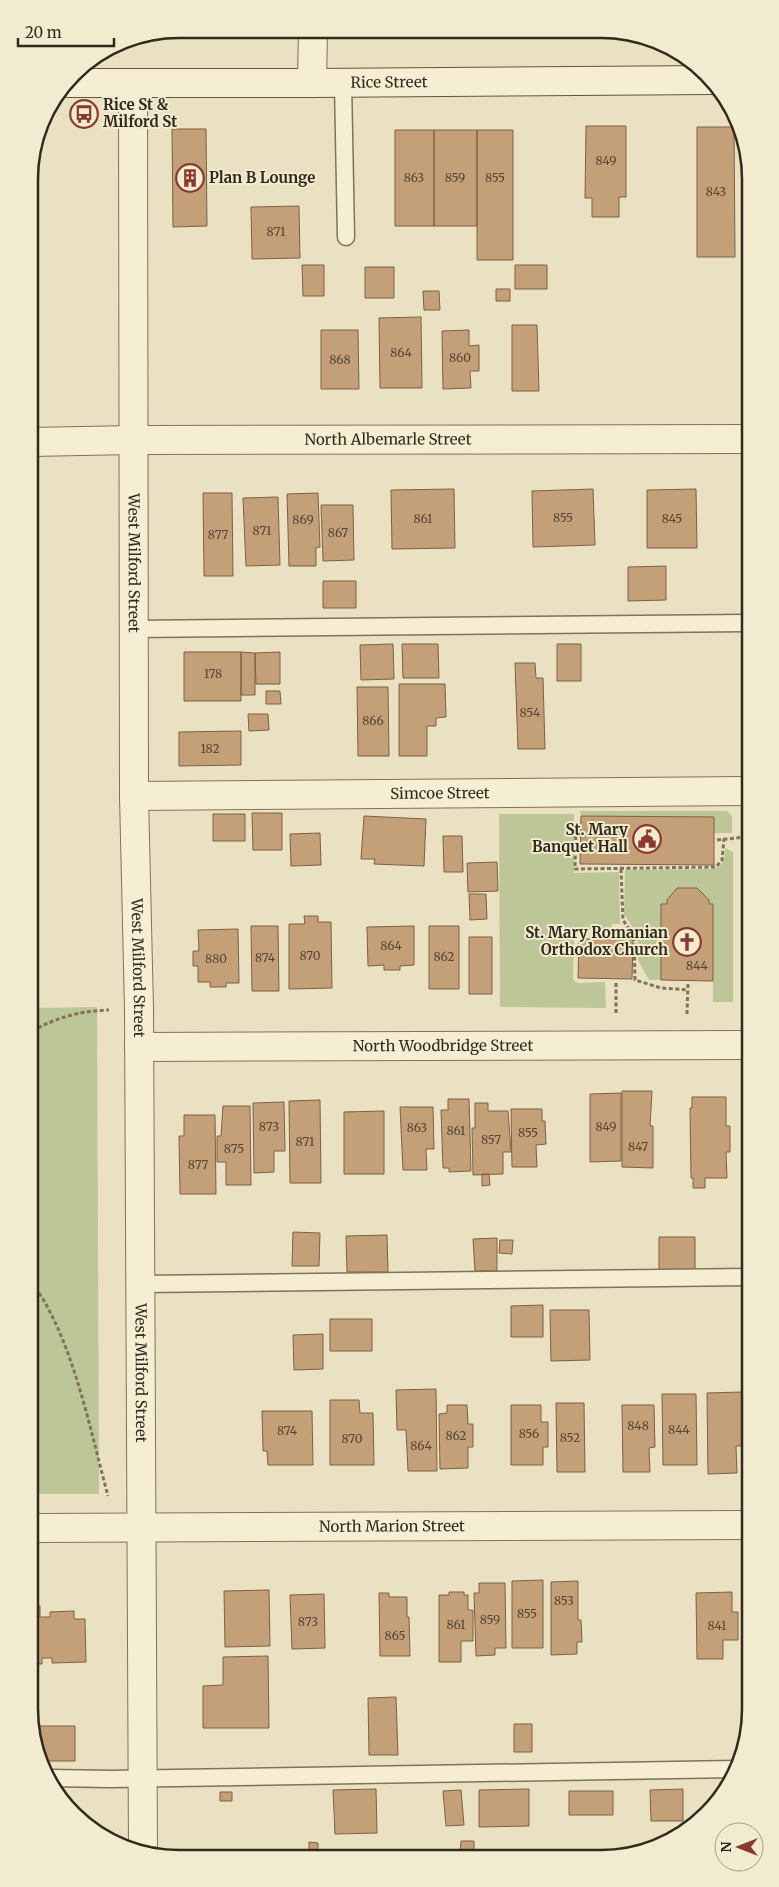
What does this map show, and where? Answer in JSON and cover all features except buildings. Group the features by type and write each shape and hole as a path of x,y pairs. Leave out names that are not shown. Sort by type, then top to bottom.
{"street":[{"path":"312,38 312,84"},
{"name":"Rice Street","path":"74,83 312,84 701,80"},
{"name":"West Milford Street","path":"133,83 133,629 134,796 139,1009 143,1845"},
{"name":"North Albemarle Street","path":"38,442 742,439"},
{"name":"Simcoe Street","path":"134,796 742,791"},
{"name":"North Woodbridge Street","path":"139,1047 741,1045"},
{"name":"North Marion Street","path":"38,1528 741,1525"}],"lane":[{"path":"343,83 346,237"},
{"path":"133,629 742,623"},
{"path":"140,1284 741,1277"},
{"path":"56,1778 728,1769"}],"path":[{"path":"576,817 575,869 716,867 722,860 724,839"},
{"path":"717,840 742,837"},
{"path":"621,869 622,920 634,936 635,980 661,988 688,990"},
{"path":"616,983 616,1020"},
{"path":"687,1020 688,983"},
{"path":"38,1028 56,1018 71,1014 104,1010 139,1009"},
{"path":"38,1292 50,1311 66,1350 83,1402 108,1496"}],"green space":[{"path":"580,811 727,811 732,816 732,833 714,833 714,817 581,816"},
{"path":"499,814 574,814 574,873 619,872 620,924 612,924 612,936 597,936 597,932 586,929 579,931 574,940 573,978 575,982 579,983 605,982 606,1008 500,1007"},
{"path":"725,848 733,852 733,1002 713,1002 713,904 709,904 709,900 697,889 677,889 667,900 667,904 661,904 661,980 649,980 638,960 637,934 624,914 625,870 713,869 720,866 723,861"},
{"path":"97,1007 99,1494 38,1494 38,1008"}],"place":[{"name":"Rice St & Milford St","path":"84,114"},
{"name":"Plan B Lounge","path":"190,178"},
{"name":"St. Mary Banquet Hall","path":"647,839"},
{"name":"St. Mary Romanian Orthodox Church","path":"687,942"}]}
